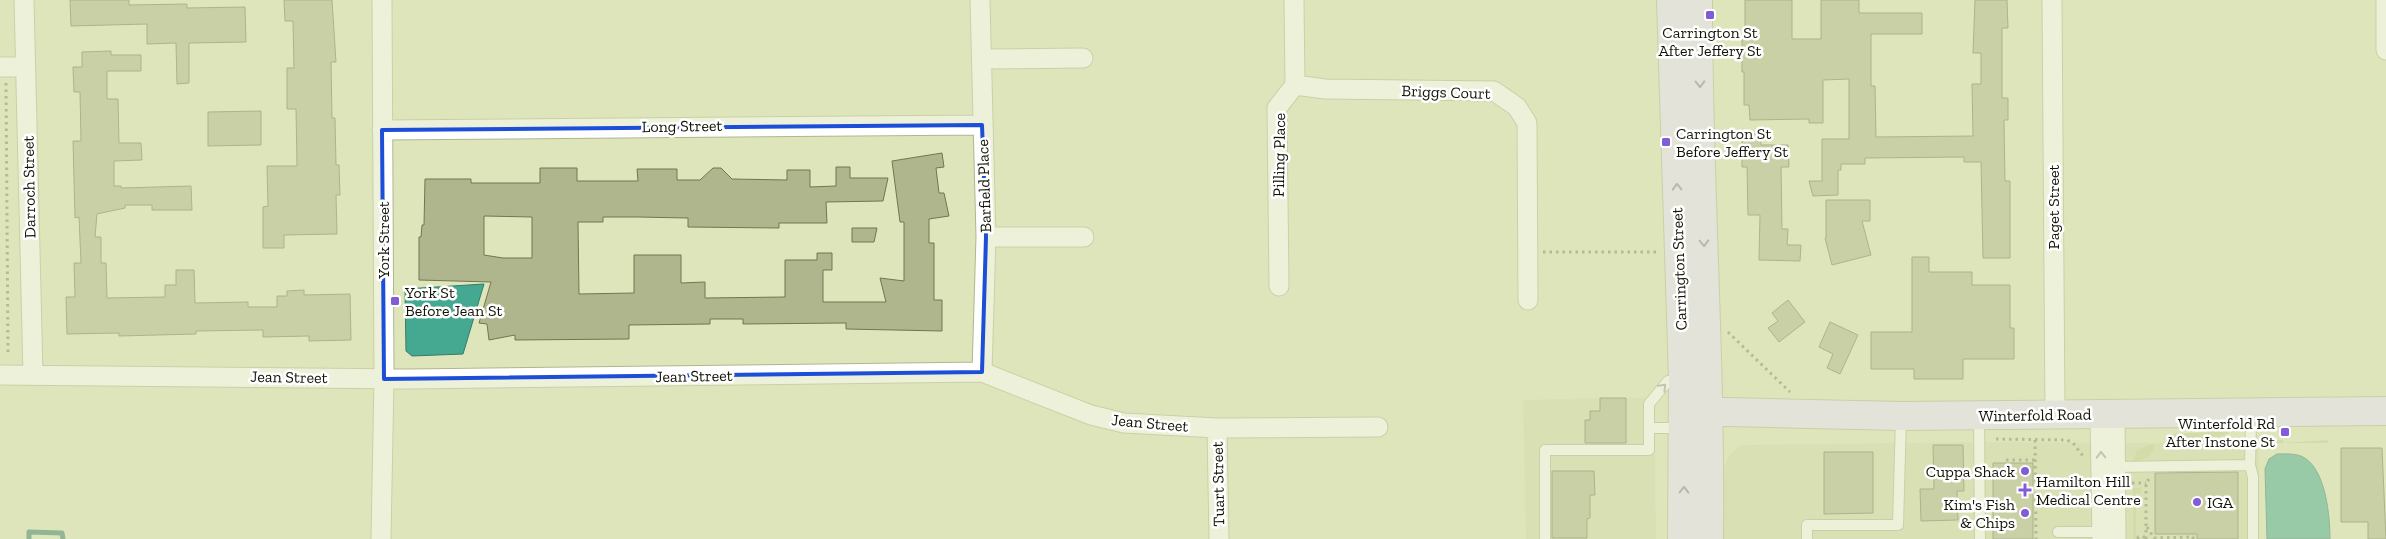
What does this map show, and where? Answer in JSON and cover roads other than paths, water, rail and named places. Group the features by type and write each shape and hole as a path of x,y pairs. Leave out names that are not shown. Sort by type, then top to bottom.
{"main road":[{"name":"Carrington Street","path":"1671,0 1683,380 1697,420 1709,539"},
{"name":"Carrington Street","path":"1682,539 1697,420 1701,176 1698,0"},
{"name":"Winterfold Road","path":"1697,420 1901,422 1985,427 2386,411"},
{"name":"Winterfold Road","path":"1985,427 2055,414 2108,421 2386,424"}],"street":[{"name":"Darroch Street","path":"24,0 33,375"},
{"name":"York Street","path":"381,539 384,379 382,0"},
{"name":"Barfield Place","path":"980,0 986,237 982,372"},
{"path":"1294,0 1295,85"},
{"name":"Paget Street","path":"2052,0 2055,414"},
{"path":"2386,0 2386,50"},
{"path":"982,59 1083,58"},
{"path":"3,67 26,67"},
{"name":"Briggs Court","path":"1295,85 1325,90 1494,90 1517,107 1527,124 1528,300"},
{"name":"Pilling Place","path":"1279,286 1277,108 1295,85"},
{"name":"Long Street","path":"382,130 982,125"},
{"path":"986,237 1084,237"},
{"name":"Jean Street","path":"0,375 384,379 982,372 1106,420 1218,428 1378,427"},
{"path":"2108,421 2115,467 2109,536"},
{"path":"2108,421 2109,536"},
{"name":"Tuart Street","path":"1218,428 1219,539"}],"lane":[{"path":"1545,539 1545,450 1649,450 1648,404 1668,381 1683,380"},
{"path":"1649,428 1697,420"},
{"path":"1807,539 1807,525 1898,524 1897,485 1901,422"},
{"path":"2251,424 2250,465 2253,477 2253,539"},
{"path":"1980,539 1985,427"},
{"path":"2115,467 2250,465"},
{"path":"2058,532 2109,536"}],"water":[{"path":"484,284 463,354 412,356 406,351 405,289"},
{"path":"2277,454 2293,454 2303,457 2311,463 2317,472 2322,482 2328,507 2330,539 2267,539 2265,469 2269,459"}],"waterway":[{"path":"29,539 29,532 62,533 63,539"}],"place":[{"name":"Carrington St After Jeffery St","path":"1710,15"},
{"name":"Carrington St Before Jeffery St","path":"1666,142"},
{"name":"York St Before Jean St","path":"395,301"},
{"name":"Winterfold Rd After Instone St","path":"2285,432"},
{"name":"Cuppa Shack","path":"2025,471"},
{"name":"Hamilton Hill Medical Centre","path":"2025,490"},
{"name":"IGA","path":"2197,502"},
{"name":"Kim's Fish & Chips","path":"2025,513"}]}
